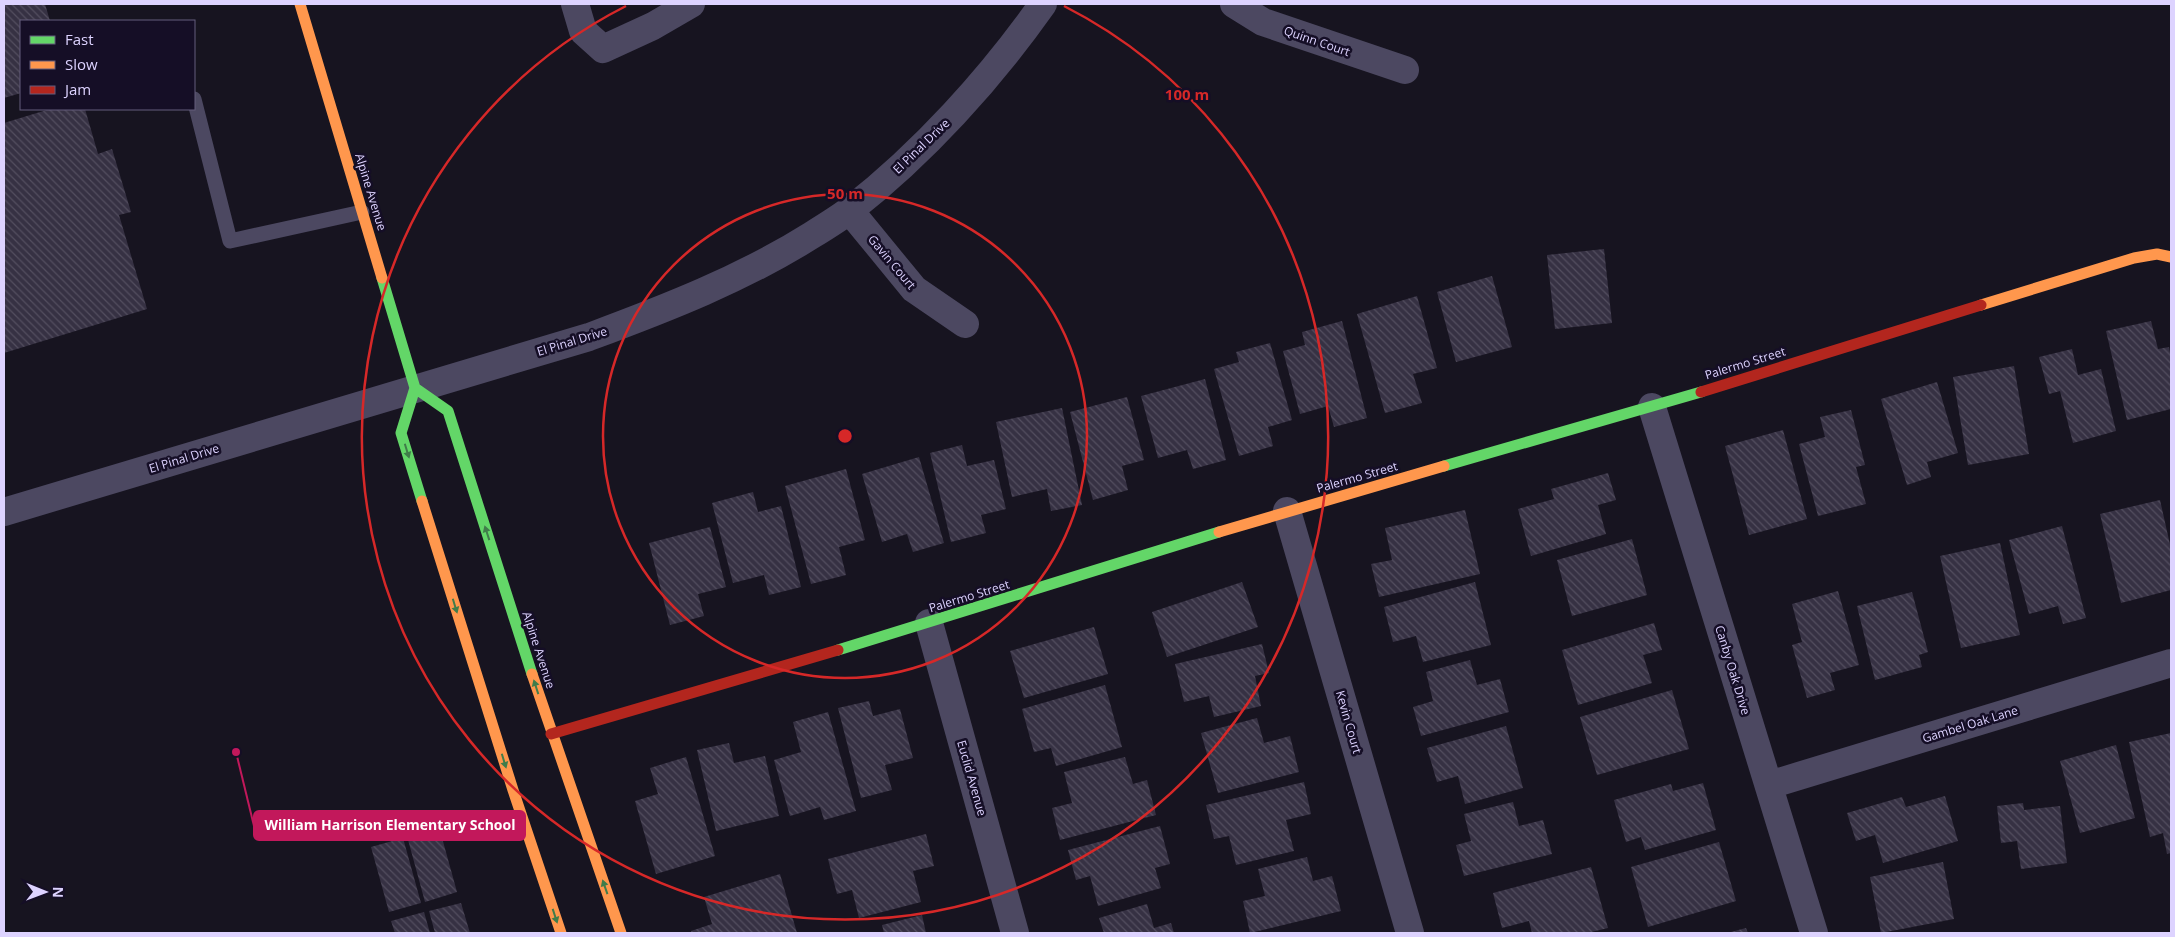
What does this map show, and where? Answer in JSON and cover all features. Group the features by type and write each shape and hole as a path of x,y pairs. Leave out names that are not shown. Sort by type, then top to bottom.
{"street":[{"name":"Alpine Avenue","path":"300,4 415,388 448,412 551,734 621,933"},
{"path":"575,4 583,31 603,49 653,26 691,4"},
{"name":"El Pinal Drive","path":"4,512 589,337 683,302 781,255 850,211 918,150 977,90 1043,4"},
{"name":"Quinn Court","path":"1234,4 1263,22 1405,70"},
{"name":"Gavin Court","path":"850,211 914,289 965,324"},
{"name":"Palermo Street","path":"551,734 929,623 1287,512 1652,406 2134,258 2157,254 2171,257"},
{"path":"415,388 401,433 510,780 561,933"},
{"name":"Canby Oak Drive","path":"1652,406 1814,933"},
{"name":"Kevin Court","path":"1287,512 1410,933"},
{"name":"Euclid Avenue","path":"929,623 1015,933"},
{"name":"Gambel Oak Lane","path":"1769,785 2171,664"}],"lane":[{"path":"195,103 230,241 362,212"}],"building":[{"path":"4,4 45,4 50,20 20,20 20,93 4,98"},
{"path":"47,110 85,110 98,154 112,149 131,212 119,215 147,309 4,353 4,123"},
{"path":"1604,249 1612,323 1555,329 1547,255"},
{"path":"1492,276 1512,347 1456,362 1437,292"},
{"path":"1417,296 1437,368 1413,374 1422,403 1385,413 1357,314"},
{"path":"1342,321 1367,418 1334,427 1328,406 1300,414 1283,351 1305,345 1302,332"},
{"path":"2151,321 2158,349 2169,347 2171,358 2171,409 2127,420 2106,331"},
{"path":"1270,343 1292,420 1268,427 1273,446 1239,456 1214,369 1239,362 1236,352"},
{"path":"2072,349 2078,375 2101,369 2116,431 2073,443 2060,391 2049,394 2039,357"},
{"path":"2014,366 2029,454 1968,465 1953,377"},
{"path":"1205,379 1226,460 1193,469 1187,450 1158,458 1141,396"},
{"path":"1937,382 1958,453 1927,462 1931,477 1907,485 1881,399"},
{"path":"1127,397 1144,460 1122,466 1128,490 1093,500 1070,412"},
{"path":"1062,408 1082,505 1051,511 1047,489 1012,497 996,422"},
{"path":"1851,410 1865,465 1856,467 1866,504 1818,516 1799,444 1825,437 1820,417"},
{"path":"1783,430 1807,519 1749,535 1725,446"},
{"path":"962,445 967,466 994,460 1006,509 981,515 986,533 951,542 930,453"},
{"path":"919,457 944,543 913,552 907,534 882,542 862,474"},
{"path":"846,469 865,540 839,547 846,575 811,584 785,486"},
{"path":"1608,473 1616,500 1598,505 1606,534 1531,556 1518,509 1554,499 1551,489"},
{"path":"753,492 758,512 781,506 801,587 769,595 764,575 733,583 712,503"},
{"path":"2160,500 2171,549 2171,590 2121,603 2100,514"},
{"path":"1465,510 1480,574 1379,597 1371,564 1392,560 1385,528"},
{"path":"2062,526 2086,618 2063,624 2058,606 2029,614 2009,540"},
{"path":"710,527 726,587 698,594 704,616 670,625 649,543"},
{"path":"1632,539 1647,595 1572,616 1557,560"},
{"path":"2000,543 2020,635 1961,648 1940,556"},
{"path":"1242,582 1258,627 1167,657 1152,612"},
{"path":"1475,582 1491,645 1423,662 1416,636 1393,642 1384,607"},
{"path":"1838,591 1859,665 1830,673 1835,690 1807,698 1792,645 1802,642 1792,604"},
{"path":"1912,592 1928,652 1919,655 1922,667 1875,680 1857,606"},
{"path":"1654,623 1662,650 1643,655 1652,683 1578,705 1562,650"},
{"path":"1094,627 1108,674 1024,698 1010,651"},
{"path":"1262,644 1269,673 1255,676 1261,706 1214,717 1209,696 1184,702 1175,664"},
{"path":"1470,660 1477,685 1500,679 1509,712 1421,736 1413,707 1433,701 1426,672"},
{"path":"1105,685 1122,747 1056,766 1051,748 1034,752 1022,709"},
{"path":"1672,690 1689,749 1597,775 1580,717"},
{"path":"869,701 873,716 900,709 913,758 885,765 892,790 861,798 838,708"},
{"path":"828,712 856,811 824,820 820,807 790,816 774,760 801,752 793,722"},
{"path":"1257,718 1264,743 1290,736 1299,772 1218,793 1201,733"},
{"path":"1506,726 1523,788 1465,804 1458,776 1437,782 1427,748"},
{"path":"2171,733 2171,853 2167,854 2163,833 2150,837 2129,742"},
{"path":"729,743 734,763 765,756 779,816 716,831 697,750"},
{"path":"2116,745 2135,818 2080,833 2060,761"},
{"path":"686,757 715,856 656,874 635,801 658,794 650,768"},
{"path":"1125,757 1133,784 1147,780 1156,815 1060,840 1052,808 1072,803 1064,772"},
{"path":"1304,782 1311,814 1286,820 1294,851 1236,865 1229,836 1214,839 1206,805"},
{"path":"1703,783 1716,830 1645,850 1641,837 1626,842 1614,800 1671,784 1673,791"},
{"path":"1945,796 1958,841 1883,863 1875,835 1856,841 1847,813 1902,797 1906,807"},
{"path":"1513,802 1519,826 1543,820 1552,854 1464,876 1456,845 1471,841 1464,814"},
{"path":"2023,803 2024,810 2060,806 2067,863 2021,869 2017,841 2001,843 1997,806"},
{"path":"1160,826 1170,864 1155,868 1161,888 1098,906 1090,876 1076,880 1068,850"},
{"path":"439,827 457,892 425,902 407,836"},
{"path":"926,834 934,866 913,871 921,902 859,918 852,890 837,894 828,859"},
{"path":"403,838 421,903 389,912 371,847"},
{"path":"1719,842 1736,901 1648,927 1631,867"},
{"path":"1307,857 1313,881 1332,876 1341,911 1250,933 1243,901 1265,896 1258,869"},
{"path":"1943,862 1954,919 1881,933 1870,877"},
{"path":"1591,867 1608,928 1587,933 1532,933 1529,921 1502,928 1493,893"},
{"path":"780,874 797,933 692,933 691,931 712,924 704,897"},
{"path":"461,903 470,933 435,933 429,911"},
{"path":"1147,904 1154,928 1171,923 1174,933 1104,933 1099,918"},
{"path":"424,912 430,933 395,933 391,921"},
{"path":"922,915 926,933 884,933 882,925"},
{"path":"1746,928 1748,933 1727,933"}],"traffic: fast":[{"path":"382,278 415,388 401,433 422,501"},
{"path":"415,388 448,411 532,674"},
{"path":"1444,466 1701,392"},
{"path":"838,650 1219,532"}],"traffic: slow":[{"path":"300,4 382,278"},
{"path":"1981,305 2134,258 2157,254 2171,257"},
{"path":"1219,532 1444,466"},
{"path":"422,501 513,790 561,933"},
{"path":"532,674 621,933"}],"traffic: jam":[{"path":"1701,392 1981,305"},
{"path":"551,734 838,650"}],"place":[{"name":"William Harrison Elementary School","path":"236,752"}]}
